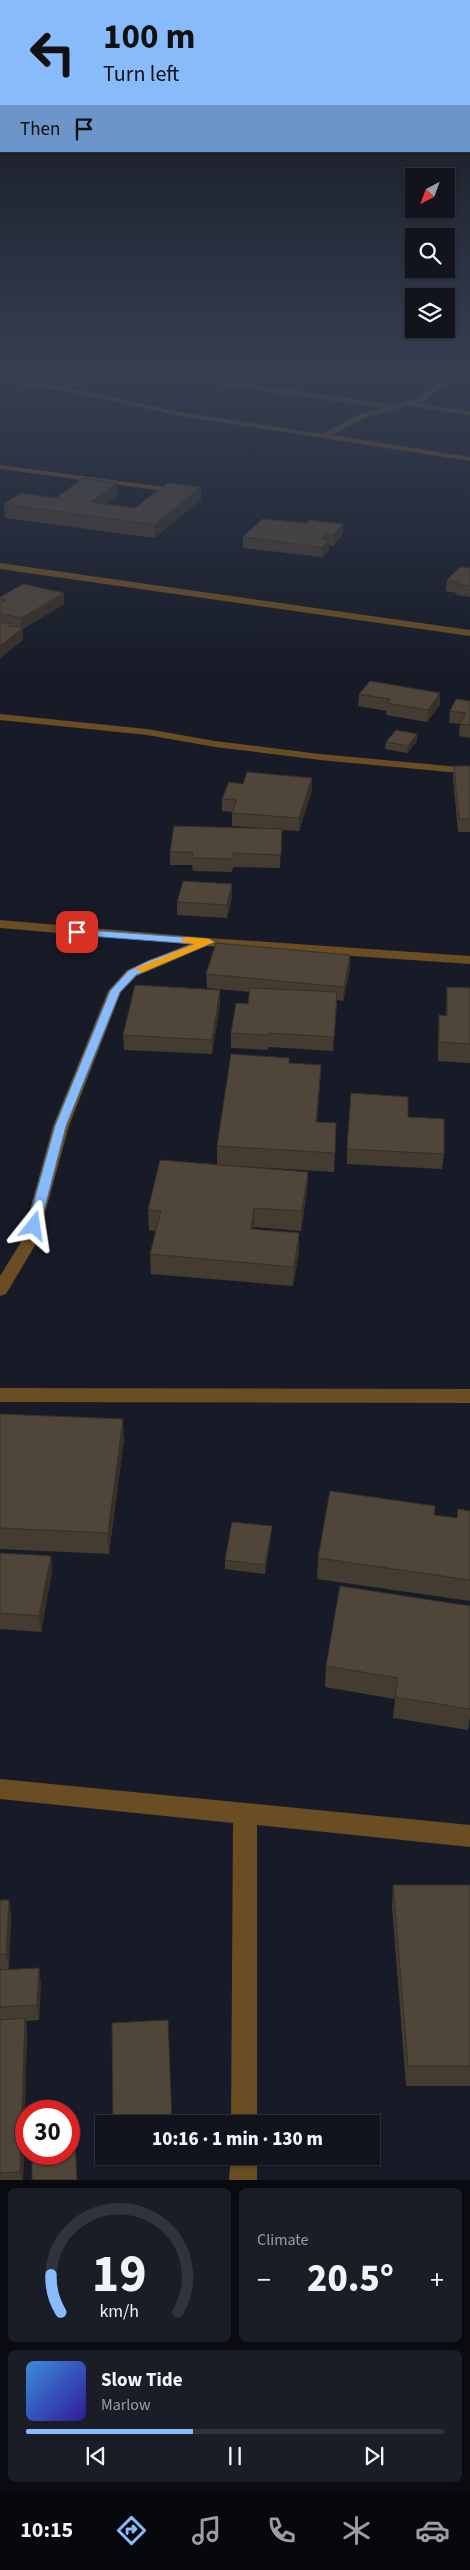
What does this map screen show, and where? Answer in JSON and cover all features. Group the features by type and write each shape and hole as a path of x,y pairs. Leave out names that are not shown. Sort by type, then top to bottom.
{"street":[{"path":"20,470 190,493"},
{"path":"0,566 470,633"},
{"path":"0,717 147,732 215,744 320,757 470,771"},
{"path":"0,924 209,942 470,960"},
{"path":"0,1290 29,1242 61,1126 115,991 132,973 152,963 209,942"},
{"path":"0,1394 470,1396"},
{"path":"0,1789 470,1836"},
{"path":"244,2115 245,1814"},
{"path":"244,2165 244,2180"}],"building":[{"path":"83,478 118,483 91,502 135,508 168,483 201,487 154,525 4,504 21,493 56,498"},
{"path":"262,519 307,523 309,520 343,524 333,535 326,534 322,539 329,540 322,547 243,537"},
{"path":"460,567 470,568 470,586 447,580"},
{"path":"23,584 64,593 21,618 0,613 0,603 6,600 0,597"},
{"path":"0,622 11,624 9,626 23,628 0,646"},
{"path":"370,681 440,693 428,710 387,703 390,699 359,694"},
{"path":"456,699 470,701 470,725 460,724 466,713 450,711"},
{"path":"396,730 417,734 408,746 386,742"},
{"path":"454,766 470,766 470,819 459,819"},
{"path":"247,772 312,778 299,818 232,813 237,800 222,799 229,782 243,784"},
{"path":"174,826 282,829 281,855 233,853 232,859 192,858 193,852 170,852"},
{"path":"183,881 232,884 227,905 177,902"},
{"path":"216,943 350,955 344,987 206,974"},
{"path":"135,985 220,990 212,1040 123,1035"},
{"path":"447,987 470,988 470,1044 439,1042 439,1015 447,1016"},
{"path":"250,988 337,992 334,1037 231,1033 236,1003 248,1004"},
{"path":"231,1054 289,1058 289,1063 321,1065 316,1122 336,1123 335,1153 217,1146"},
{"path":"351,1093 408,1097 408,1117 444,1119 444,1154 347,1149"},
{"path":"160,1160 308,1172 302,1211 254,1208 251,1229 299,1233 294,1267 150,1254 161,1211 148,1210"},
{"path":"0,1414 123,1419 108,1533 0,1528"},
{"path":"330,1491 435,1506 434,1515 457,1518 458,1509 470,1511 470,1580 318,1558"},
{"path":"232,1522 272,1526 265,1565 225,1560"},
{"path":"0,1553 51,1556 39,1616 0,1613"},
{"path":"340,1586 470,1606 470,1709 395,1697 398,1678 326,1666"},
{"path":"393,1885 470,1885 470,2066 408,2066"},
{"path":"0,1900 9,1900 6,1954 0,1954"},
{"path":"39,1968 37,2005 0,2007 0,1970"},
{"path":"25,2018 22,2100 15,2100 15,2165 20,2165 20,2172 0,2173 0,2020"},
{"path":"168,2020 172,2115 113,2115 112,2023"},
{"path":"32,2165 76,2165 77,2180 32,2180"}],"slow traffic":[{"path":"139,969 209,942 186,940"}],"route":[{"path":"34,1226 61,1126 115,991 132,973 152,963 209,942 77,932"}]}
